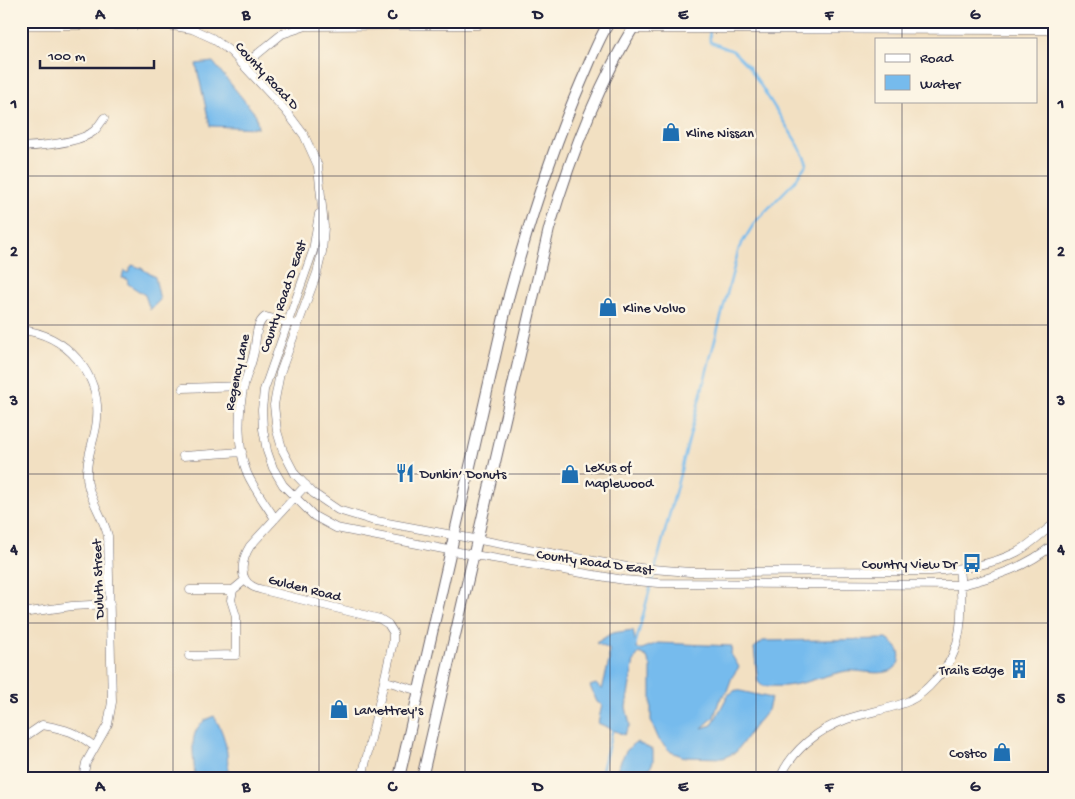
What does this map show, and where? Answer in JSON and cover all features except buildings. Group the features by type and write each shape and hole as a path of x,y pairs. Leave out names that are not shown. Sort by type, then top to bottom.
{"main road":[{"path":"400,778 509,296 525,238 549,163 572,104 599,41 610,21"},
{"path":"422,778 541,259 555,206 584,126 603,84 635,25"}],"street":[{"name":"County Road D","path":"21,25 167,25 192,30 212,38 231,52 244,65 286,111 304,135 318,166 320,202"},
{"path":"244,65 282,34 306,26 478,25"},
{"path":"635,25 1054,30"},
{"path":"21,146 39,146 74,140 94,132 104,118"},
{"name":"County Road D East","path":"320,202 313,251 264,390 262,410 267,451 273,468 283,485 314,516 336,528 474,555 624,580 659,583 961,586 991,578 1023,565 1042,554 1054,544"},
{"name":"County Road D East","path":"320,202 324,228 322,252 317,273 280,373 274,405 277,431 283,451 295,474 319,497 338,510 371,520 612,565 662,570 726,572 931,571 959,569 992,563 1017,552 1054,524"},
{"name":"Regency Lane","path":"275,519 247,473 242,452 239,417 244,386 254,354 258,326 261,320 265,317 298,325"},
{"name":"Duluth Street","path":"21,330 42,334 64,346 81,363 92,382 97,405 98,418 86,464 86,477 92,500 105,524 108,536 111,714 104,735 86,763 83,778"},
{"path":"183,388 244,386"},
{"path":"183,456 242,452"},
{"path":"189,656 236,655 236,616 231,600 233,590 245,580 242,565 244,556 250,546 306,486"},
{"path":"780,778 792,758 806,743 825,728 848,719 892,708 906,702 928,687 945,670 954,652 959,633 961,586 959,569"},
{"name":"Gulden Road","path":"245,580 250,585 263,590 380,619 388,624 393,632 386,681 362,778"},
{"path":"190,590 233,590"},
{"path":"29,612 72,606 110,604"},
{"path":"386,681 419,691"},
{"path":"26,736 42,725 76,733 95,747"}],"water":[{"path":"213,62 256,115 258,128 210,126 196,64"},
{"path":"132,265 141,268 155,277 160,300 150,310 145,295 128,284 127,279 122,278 124,271 128,273"},
{"path":"633,630 637,649 658,643 732,646 731,654 739,667 732,677 727,691 719,701 714,717 702,728 712,725 728,695 736,690 771,698 768,710 736,752 723,758 685,757 671,752 659,740 651,721 651,667 647,657 639,653 634,660 626,707 630,725 624,735 598,723 602,705 597,702 590,686 596,684 602,690 609,661 609,649 596,643 612,633"},
{"path":"887,639 900,654 896,667 891,671 876,673 846,671 800,684 785,686 762,686 758,682 754,648 763,641"},
{"path":"214,716 222,731 226,746 228,778 195,778 193,741 195,733 199,726"},
{"path":"636,742 653,750 653,762 645,778 616,778 615,774 623,756 628,748"}],"waterway":[{"path":"635,646 739,248 755,222 795,181 807,163 799,146 749,67 733,51 710,42 709,21"},
{"path":"600,778 613,728"}],"place":[{"name":"Kline Nissan","path":"671,132"},
{"name":"Kline Volvo","path":"608,307"},
{"name":"Dunkin’ Donuts","path":"405,473"},
{"name":"Lexus of Maplewood","path":"570,474"},
{"name":"Country View Dr","path":"972,563"},
{"name":"Trails Edge","path":"1019,669"},
{"name":"LaMettrey's","path":"339,709"},
{"name":"Costco","path":"1002,752"}]}
